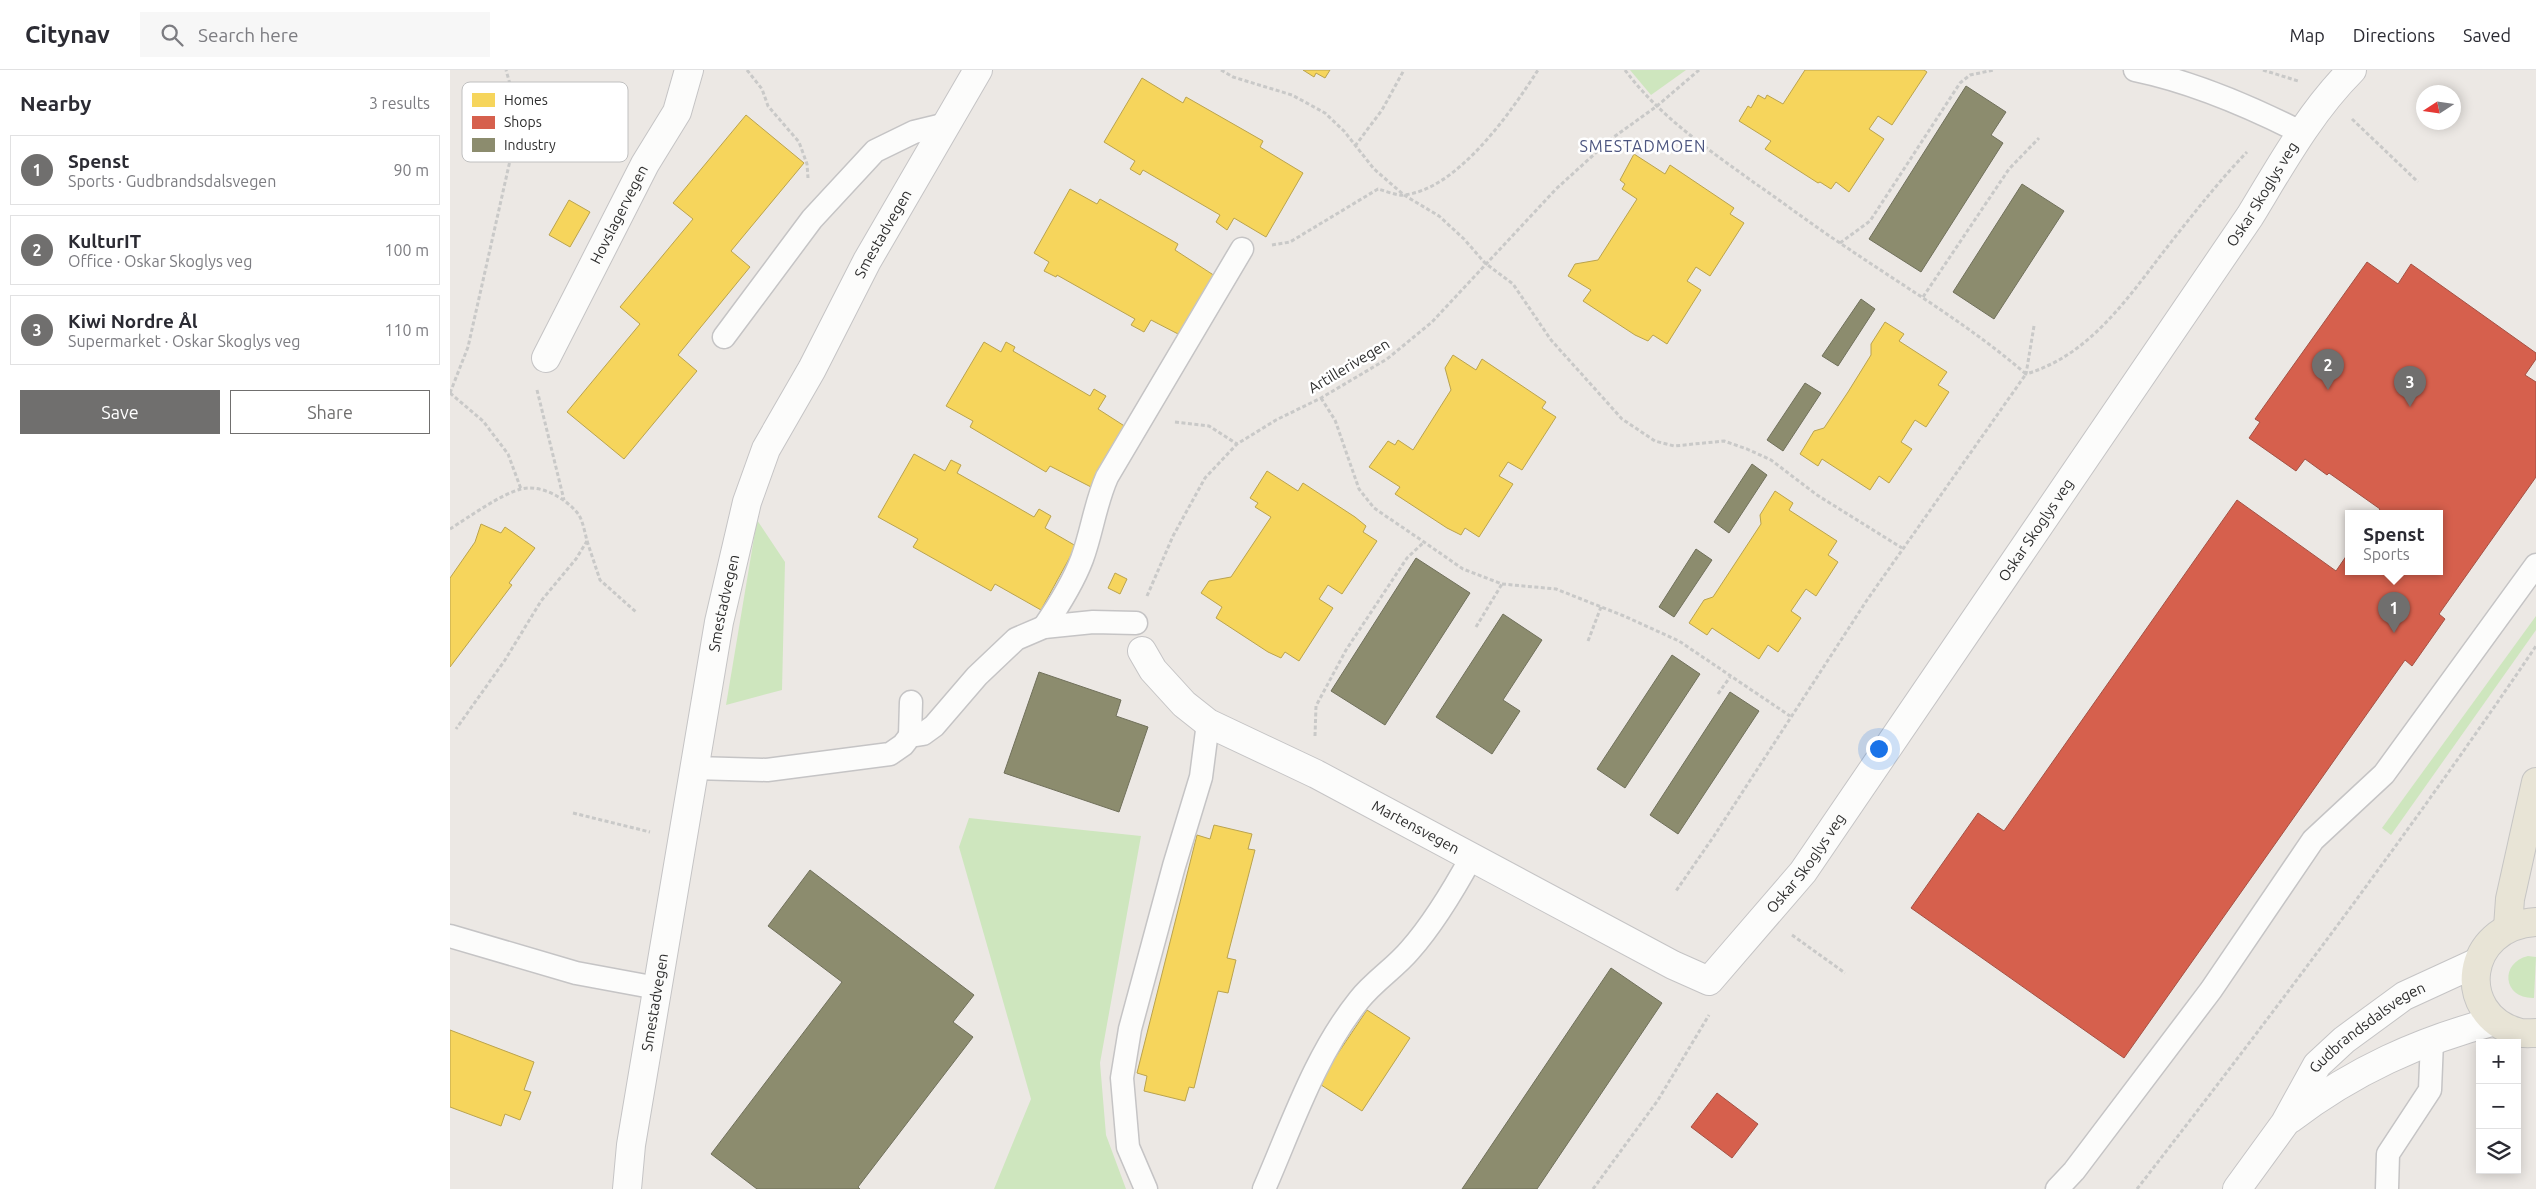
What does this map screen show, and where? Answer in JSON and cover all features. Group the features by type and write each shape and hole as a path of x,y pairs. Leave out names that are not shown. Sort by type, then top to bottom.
{"main road":[{"path":"2508,927 2510,899 2536,782"},
{"path":"2536,922 2508,927 2492,938 2483,948 2475,976 2478,994 2495,1021 2517,1032 2536,1033"}],"street":[{"name":"Hovslagervegen","path":"546,358 645,164 677,112 689,70"},
{"name":"Smestadvegen","path":"627,1189 631,1145 694,768 729,577 747,502 766,449 812,370 868,261 978,70"},
{"name":"Oskar Skoglys veg","path":"1709,981 1751,930 1803,872 2250,216 2291,127 2352,70"},
{"name":"Martensvegen","path":"1142,651 1153,670 1184,704 1208,723 1316,774 1673,965 1709,981"},
{"name":"Gudbrandsdalsvegen","path":"2237,1189 2285,1123 2317,1065 2344,1040 2404,996 2478,962"},
{"name":"Gudbrandsdalsvegen","path":"2285,1123 2313,1101 2393,1055 2495,1021"}],"lane":[{"path":"2134,70 2154,74 2211,93 2256,110 2291,127"},
{"path":"724,338 812,219 875,151 914,132 946,124"},
{"path":"1044,627 1065,596 1082,558 1097,500 1107,477 1242,249"},
{"path":"2058,1189 2074,1171 2211,990 2313,840 2384,774 2536,565"},
{"path":"910,736 923,734 934,726 977,676 1016,639 1044,627 1093,622 1136,623"},
{"path":"694,768 767,770 890,754 903,745 910,736 911,702"},
{"path":"1146,1189 1128,1147 1122,1078 1130,1029 1174,866 1201,777 1208,723"},
{"path":"1264,1189 1312,1078 1333,1037 1360,999 1410,950 1425,931 1471,858"},
{"path":"450,936 576,973 658,988"},
{"path":"2387,1189 2388,1154 2430,1090 2432,1041"}],"path":[{"path":"747,70 762,88 768,106 799,142 807,164 812,219"},
{"path":"1221,70 1233,78 1292,96 1325,113 1374,169 1404,195 1438,216 1464,239 1485,263 1513,284 1551,340 1576,371 1622,419 1655,441 1674,446 1724,441 1771,460 1817,495 1902,548"},
{"path":"1355,146 1382,110 1404,70"},
{"path":"1242,249 1290,242 1378,189 1404,195 1435,185 1463,166 1516,104 1538,70"},
{"path":"1624,70 1641,92 1731,166 1840,243 1923,297 2000,351 2026,374"},
{"name":"Artillerivegen","path":"1136,623 1173,536 1205,478 1237,444 1276,420 1321,398 1387,360 1432,322 1556,189 1611,139 1657,106 1699,70"},
{"path":"1840,243 1870,221 1960,83 1970,75 1994,70"},
{"path":"2349,116 2418,182"},
{"path":"2026,374 2043,369 2065,358 2090,338 2121,307 2216,184 2291,127"},
{"path":"1923,297 2010,169 2038,138"},
{"path":"510,162 468,347 450,393 483,421 508,454 521,489"},
{"path":"1676,891 1719,829 1790,716 1902,548 2026,374 2034,326"},
{"path":"546,358 536,389 564,501"},
{"path":"1321,398 1335,420 1359,489 1374,508 1463,569 1502,584 1556,589 1679,641 1790,716"},
{"path":"1142,418 1209,426 1237,444"},
{"path":"450,529 480,510 521,489 540,488 564,501 580,516 600,580 636,612"},
{"path":"456,729 505,660 541,601 576,559 587,541"},
{"path":"1316,726 1316,706 1346,650 1407,558 1424,542"},
{"path":"1476,627 1502,584"},
{"path":"1588,641 1601,607"},
{"path":"2137,1189 2288,994 2412,823 2536,646"},
{"path":"1718,694 1730,677"},
{"path":"1751,930 1790,934 1845,972"},
{"path":"1594,1189 1658,1100 1709,1015 1709,981"}],"green space":[{"path":"1630,70 1686,70 1651,95"},
{"path":"757,520 785,562 782,690 726,705"},
{"path":"2536,616 2536,630 2391,835 2382,828"},
{"path":"969,818 1141,836 1100,1063 1106,1135 1126,1189 994,1189 1031,1099 959,847"},
{"path":"2528,956 2536,957 2534,998 2524,997 2516,993 2508,980 2512,966"}],"building: Homes":[{"path":"1303,70 1330,70 1325,78 1316,73 1314,77"},
{"path":"1805,70 1924,70 1927,72 1892,125 1878,116 1869,129 1884,139 1849,192 1836,182 1831,189 1820,182 1818,183 1765,149 1771,141 1739,121 1748,106 1751,108 1758,95 1765,99 1767,95 1783,104"},
{"path":"1142,78 1183,103 1186,97 1263,141 1260,147 1303,173 1266,237 1234,218 1227,230 1216,222 1220,215 1143,170 1140,175 1130,169 1135,161 1104,142"},
{"path":"746,115 804,163 731,251 750,267 678,355 697,371 624,459 567,412 640,324 620,307 693,219 673,203"},
{"path":"1634,154 1665,174 1670,165 1734,208 1730,214 1744,223 1710,276 1696,267 1687,281 1701,290 1667,344 1653,335 1648,341 1635,335 1583,301 1591,290 1568,276 1575,264 1598,260 1637,199 1622,189 1625,184 1620,180"},
{"path":"1070,189 1097,204 1100,199 1178,244 1175,250 1215,276 1182,336 1151,320 1144,332 1131,325 1135,319 1057,275 1056,277 1044,271 1049,262 1034,253"},
{"path":"569,200 590,212 570,247 549,235"},
{"path":"1885,322 1904,334 1899,341 1947,372 1938,385 1949,392 1926,427 1915,420 1901,442 1912,449 1889,483 1879,476 1870,490 1822,459 1818,466 1800,454 1814,431 1824,428 1848,392 1871,355 1871,344"},
{"path":"984,342 1001,352 1006,342 1015,347 1013,351 1090,396 1094,389 1106,396 1098,409 1126,427 1091,487 1050,466 1046,472 970,427 973,421 946,406"},
{"path":"1453,355 1476,370 1482,359 1546,402 1542,408 1556,417 1522,470 1508,462 1499,476 1513,484 1479,537 1465,528 1461,535 1447,528 1395,494 1400,487 1369,467 1388,441 1395,445 1398,440 1413,450 1451,390 1445,368"},
{"path":"914,454 945,471 951,460 961,465 957,473 1034,517 1039,509 1051,516 1045,528 1076,546 1041,610 995,584 991,591 913,547 918,539 878,517"},
{"path":"1267,471 1298,491 1303,483 1355,517 1366,526 1363,532 1377,541 1342,594 1328,585 1319,599 1333,608 1299,661 1285,652 1281,658 1268,652 1216,618 1222,607 1201,593 1209,581 1231,577 1271,517 1255,507 1258,503 1250,498"},
{"path":"1775,491 1793,503 1789,510 1837,541 1828,555 1838,562 1816,596 1806,589 1791,611 1801,618 1778,652 1768,645 1759,659 1712,628 1707,635 1689,623 1704,600 1713,597 1761,524 1760,515"},
{"path":"481,524 501,533 505,527 535,548 509,583 512,585 450,667 450,578 475,542"},
{"path":"1115,573 1127,579 1120,594 1108,588"},
{"path":"1214,825 1252,834 1248,849 1255,850 1227,958 1236,960 1228,993 1218,991 1194,1088 1189,1087 1185,1101 1144,1091 1147,1076 1137,1073 1197,835 1210,839"},
{"path":"1367,1010 1410,1038 1362,1111 1318,1083"},
{"path":"450,1030 534,1062 524,1090 531,1092 520,1120 505,1114 501,1126 450,1107"}],"building: Shops":[{"path":"2367,262 2398,284 2411,264 2536,353 2536,359 2525,375 2536,382 2536,477 2439,614 2445,619 2412,666 2405,660 2124,1058 1911,908 1978,813 2004,831 2237,500 2336,571 2345,558 2345,575 2443,575 2443,510 2379,510 2329,473 2327,475 2305,459 2296,471 2249,438 2260,422 2255,419"},
{"path":"1717,1093 1758,1124 1732,1158 1691,1127"}],"building: Industry":[{"path":"1966,86 2006,112 1991,135 2003,143 1921,272 1869,239"},
{"path":"2022,184 2064,211 1994,319 1953,292"},
{"path":"1861,299 1875,309 1838,366 1822,356"},
{"path":"1805,383 1821,393 1783,451 1767,440"},
{"path":"1752,464 1767,475 1729,533 1714,522"},
{"path":"1696,549 1712,560 1674,617 1659,607"},
{"path":"1416,558 1470,593 1385,725 1331,691"},
{"path":"1503,614 1542,640 1503,700 1520,711 1492,754 1436,717"},
{"path":"1672,655 1700,674 1625,788 1597,769"},
{"path":"1039,672 1121,700 1116,716 1148,727 1119,812 1004,773"},
{"path":"1730,692 1759,711 1678,834 1650,815"},
{"path":"810,870 974,995 953,1022 973,1037 858,1187 860,1189 757,1189 711,1154 842,982 768,926"},
{"path":"1611,968 1662,1003 1537,1189 1462,1189"}],"place":[{"name":"KulturIT","path":"2328,390"},
{"name":"Kiwi Nordre Ål","path":"2410,407"},
{"name":"Spenst","path":"2394,633"}],"district":[{"name":"SMESTADMOEN","path":"1643,146"}]}
